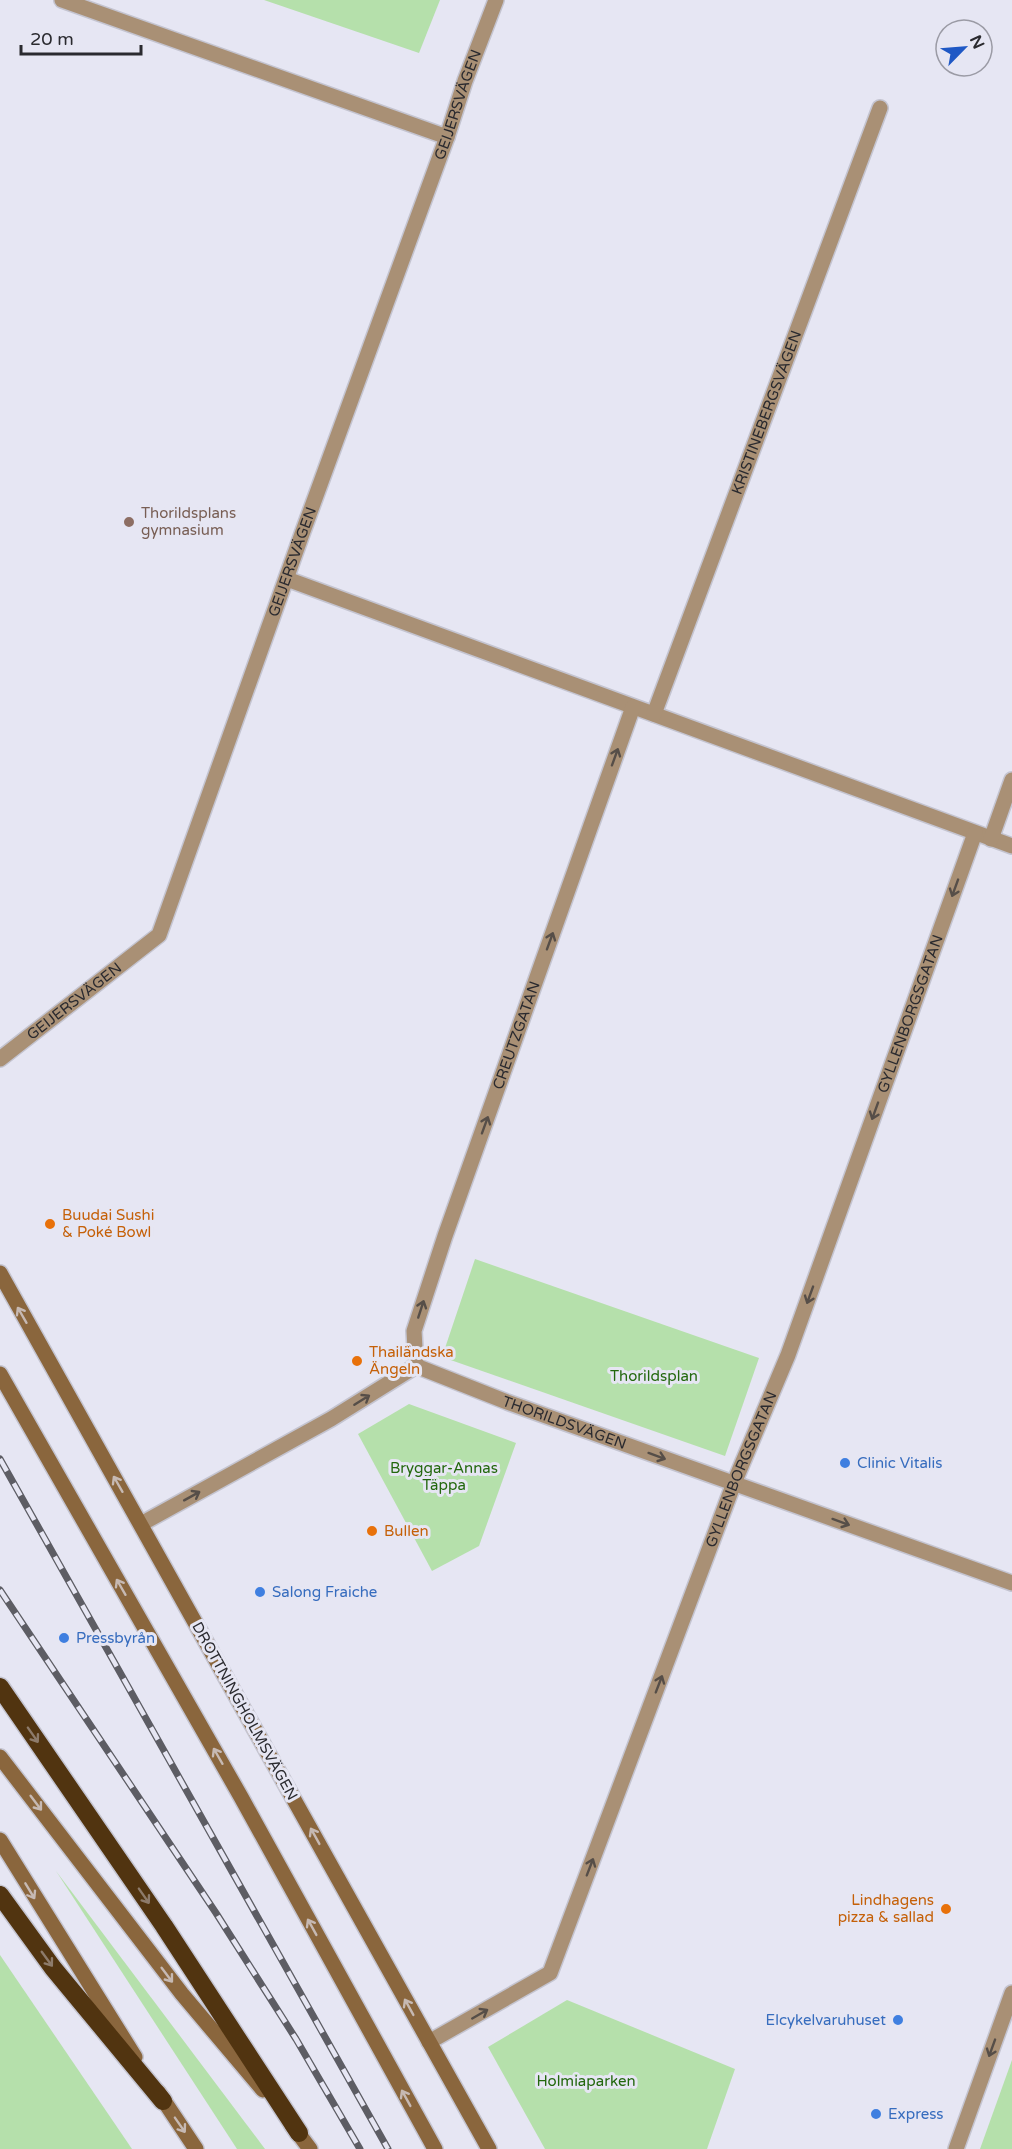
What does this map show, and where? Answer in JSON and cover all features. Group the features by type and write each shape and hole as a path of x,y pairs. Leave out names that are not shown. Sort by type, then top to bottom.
{"highway":[{"path":"0,1687 164,1926 299,2133"},
{"path":"0,1895 53,1968 163,2101"}],"main road":[{"name":"DROTTNINGHOLMSVÄGEN","path":"0,1273 489,2149"},
{"path":"0,1369 13,1396"},
{"path":"0,1374 229,1776 435,2149"},
{"path":"0,1757 182,1994 310,2149"},
{"path":"0,1840 163,2101 196,2149"}],"street":[{"path":"62,0 447,137"},
{"name":"GEIJERSVÄGEN","path":"0,1059 159,935 496,0"},
{"name":"KRISTINEBERGSVÄGEN","path":"654,714 880,108"},
{"path":"287,579 1012,846"},
{"name":"CREUTZGATAN","path":"416,1366 414,1331 417,1320 633,707"},
{"path":"991,839 1012,780"},
{"name":"GYLLENBORGSGATAN","path":"429,2042 550,1973 734,1483 788,1355 975,833"},
{"path":"141,1524 331,1419 416,1366"},
{"name":"THORILDSVÄGEN","path":"416,1366 507,1402 1012,1583"},
{"path":"956,2149 1012,1993"}],"green space":[{"path":"264,0 440,0 419,53"},
{"name":"Thorildsplan","path":"475,1259 759,1358 725,1456 442,1357"},
{"name":"Bryggar-Annas Täppa","path":"409,1404 516,1443 479,1546 432,1571 358,1434"},
{"path":"56,1871 265,2149 237,2149"},
{"path":"0,1955 132,2149 0,2149"},
{"name":"Holmiaparken","path":"567,2000 735,2069 707,2149 545,2149 488,2047"},
{"path":"1012,2060 1012,2149 980,2149"}],"railway":[{"path":"0,1459 388,2149"},
{"path":"0,1590 216,1913 296,2039 360,2149"}],"place":[{"name":"Thorildsplans gymnasium","path":"129,522"},
{"name":"Buudai Sushi & Poké Bowl","path":"50,1224"},
{"name":"Thailändska Ängeln","path":"357,1361"},
{"name":"Clinic Vitalis","path":"845,1463"},
{"name":"Bullen","path":"372,1531"},
{"name":"Salong Fraiche","path":"260,1592"},
{"name":"Pressbyrån","path":"64,1638"},
{"name":"Lindhagens pizza & sallad","path":"946,1909"},
{"name":"Elcykelvaruhuset","path":"898,2020"},
{"name":"Express","path":"876,2114"}]}
